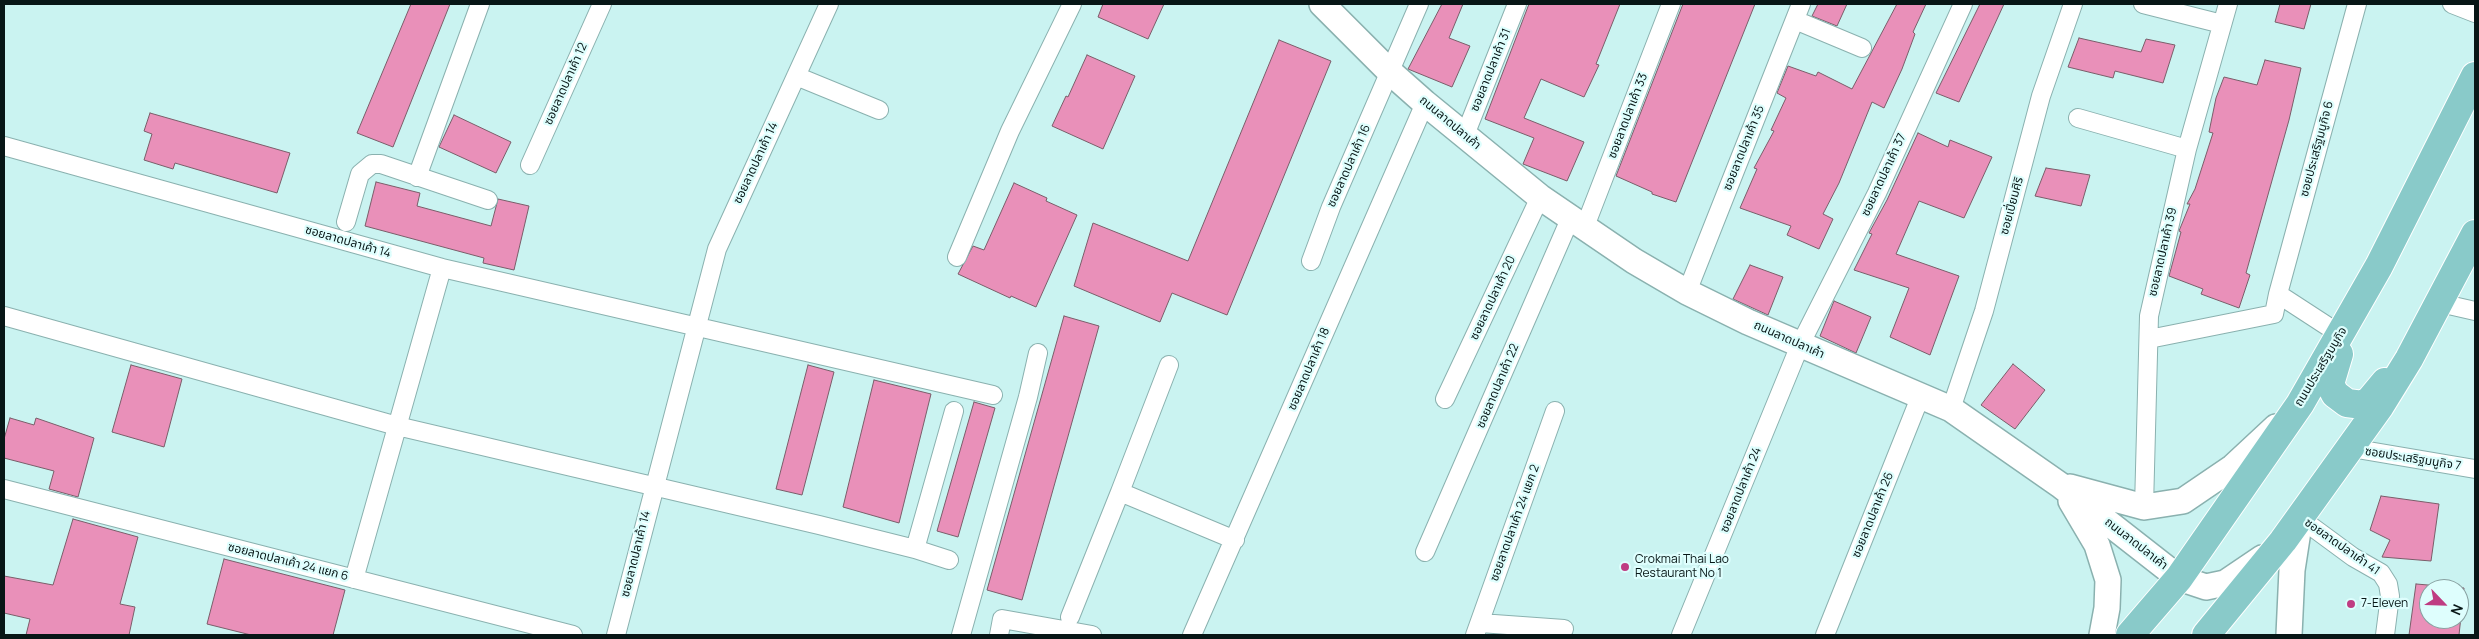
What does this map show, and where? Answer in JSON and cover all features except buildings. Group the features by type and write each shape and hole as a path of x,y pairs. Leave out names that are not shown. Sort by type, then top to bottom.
{"main road":[{"name":"ถนนลาดปลาเค้า","path":"1322,4 1390,72 1425,103 1540,197 1577,224 1687,292 1800,345 1951,409 2060,485 2179,578 2206,587 2225,584 2242,574 2283,541"},
{"name":"ถนนประเสริฐมนูกิจ","path":"2130,635 2179,578 2300,404 2379,266 2475,76"},
{"path":"2206,635 2283,541 2351,448 2409,359 2475,234"},
{"path":"2379,266 2332,373 2330,384 2335,394 2347,403 2355,405 2363,405 2370,400 2436,311"},
{"path":"2060,485 2144,507 2183,502 2233,467 2300,404"},
{"path":"2060,485 2097,546 2108,580 2107,608 2102,635"},
{"path":"2289,635 2292,570 2300,518"}],"street":[{"path":"417,177 480,4"},
{"name":"ซอยลาดปลาเค้า 12","path":"530,164 602,4"},
{"name":"ซอยลาดปลาเค้า 14","path":"616,635 717,248 829,4"},
{"path":"957,256 1010,131 1072,4"},
{"name":"ซอยลาดปลาเค้า 16","path":"1311,261 1331,207 1419,4"},
{"name":"ซอยลาดปลาเค้า 31","path":"1465,135 1518,4"},
{"name":"ซอยลาดปลาเค้า 33","path":"1577,224 1671,4"},
{"name":"ซอยลาดปลาเค้า 35","path":"1687,292 1802,4"},
{"name":"ซอยลาดปลาเค้า 37","path":"1800,345 1876,193 1963,4"},
{"name":"ซอยเปี่ยมศิริ","path":"1951,409 1979,330 2041,96 2074,4"},
{"path":"2143,4 2222,24"},
{"name":"ซอยลาดปลาเค้า 39","path":"2144,507 2149,316 2188,149 2228,4"},
{"name":"ซอยประเสริฐมนูกิจ 6","path":"2149,339 2274,314 2357,4"},
{"path":"2452,4 2475,13"},
{"path":"1795,20 1862,48"},
{"path":"796,76 879,110"},
{"name":"ซอยลาดปลาเค้า 18","path":"1192,635 1425,103"},
{"path":"2078,118 2188,149"},
{"name":"ซอยลาดปลาเค้า 14","path":"4,146 442,268 993,395"},
{"path":"346,222 360,174 365,168 380,164 488,200"},
{"name":"ซอยลาดปลาเค้า 20","path":"1445,399 1540,197"},
{"name":"ซอยลาดปลาเค้า 22","path":"1425,552 1577,224"},
{"path":"354,579 442,268"},
{"path":"2278,294 2341,335"},
{"path":"2436,311 2475,311"},
{"path":"4,316 397,426 915,549 949,560"},
{"name":"ซอยลาดปลาเค้า 24","path":"1681,635 1800,345"},
{"path":"961,635 1026,407 1038,352"},
{"path":"1070,617 1169,364"},
{"name":"ซอยลาดปลาเค้า 26","path":"1826,635 1921,395"},
{"path":"915,549 954,411"},
{"name":"ซอยลาดปลาเค้า 24 แยก 2","path":"1478,629 1555,411"},
{"name":"ซอยประเสริฐมนูกิจ 7","path":"2351,448 2475,469"},
{"name":"ซอยลาดปลาเค้า 24 แยก 6","path":"4,489 573,635"},
{"path":"1120,492 1235,540"},
{"name":"ซอยลาดปลาเค้า 41","path":"2300,518 2353,557 2381,573 2388,584 2390,596 2385,635"},
{"path":"1000,627 1092,635"},
{"path":"1478,629 1564,629"}],"place":[{"name":"Crokmai Thai Lao Restaurant No 1","path":"1625,567"},
{"name":"7-Eleven","path":"2351,604"}]}
